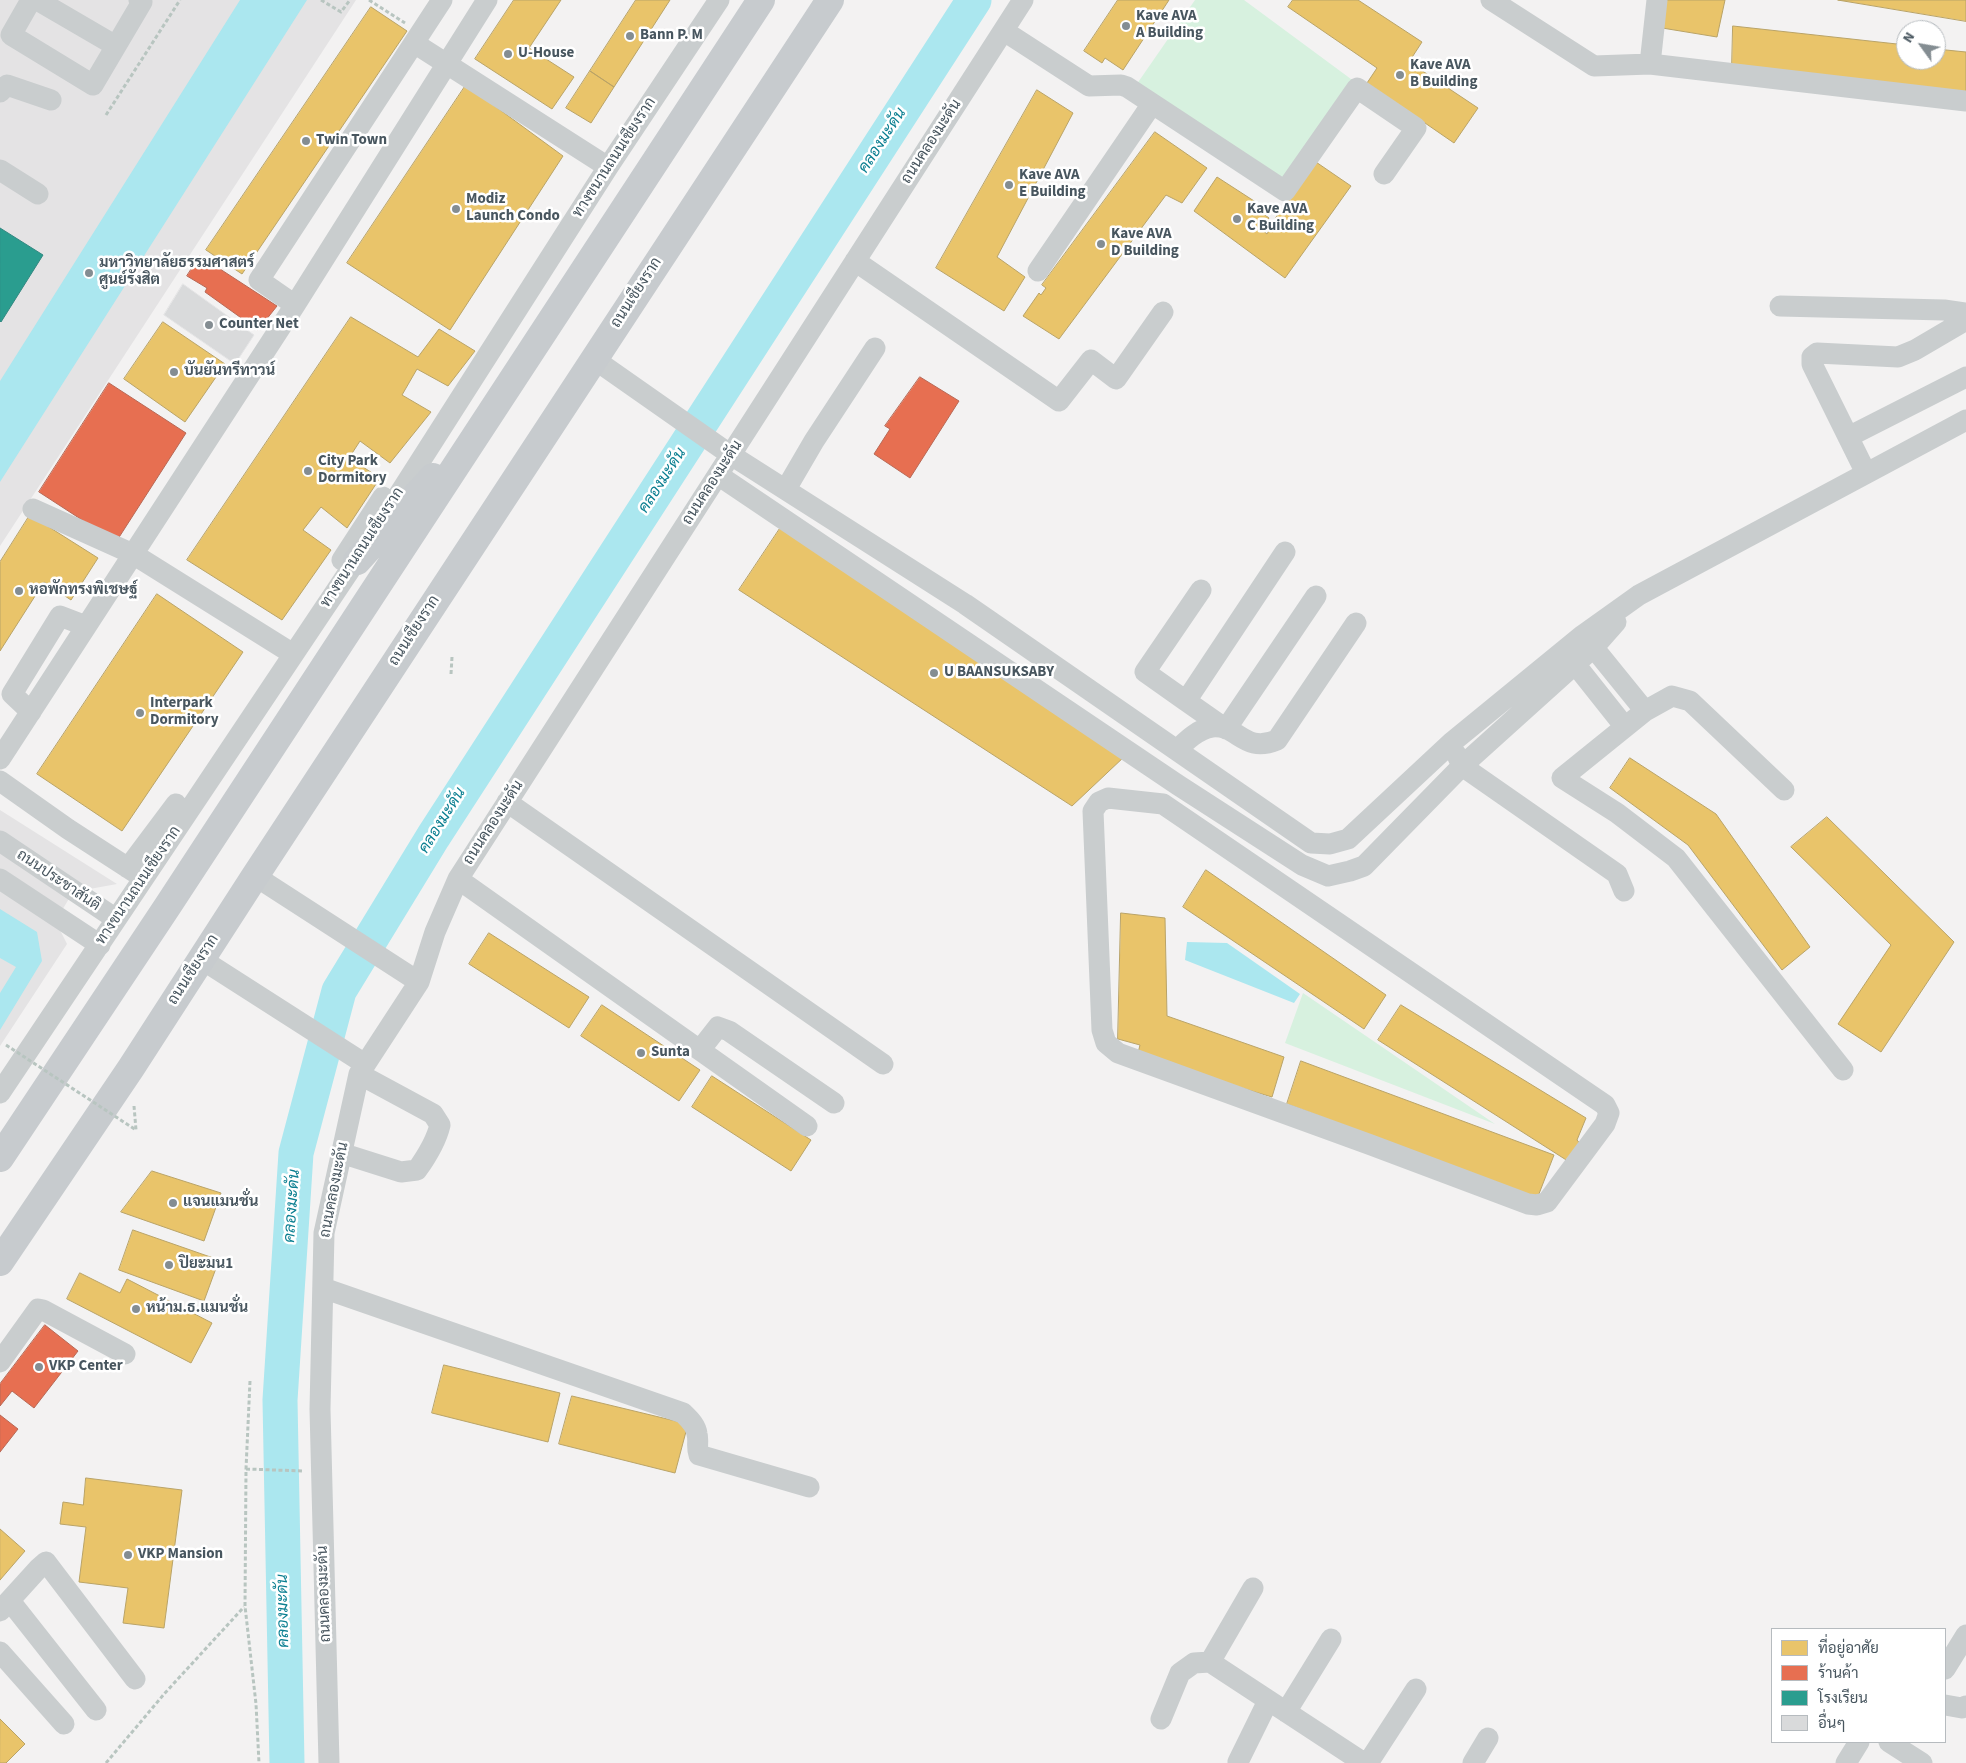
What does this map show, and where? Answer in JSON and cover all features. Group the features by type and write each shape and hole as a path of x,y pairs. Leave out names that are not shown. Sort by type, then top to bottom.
{"main road":[{"path":"0,1158 508,388 761,0"},
{"name":"ถนนเชียงราก","path":"0,1262 131,1068 830,0"},
{"path":"357,561 429,482 508,388"}],"street":[{"path":"31,0 11,34 93,85 142,2 139,0"},
{"path":"37,0 116,46"},
{"path":"295,305 259,280 442,0"},
{"path":"0,759 295,305 487,0"},
{"name":"ทางขนานถนนเชียงราก","path":"0,1092 116,920 136,873 288,651 357,561 608,167 720,0"},
{"name":"ถนนคลองมะดัน","path":"328,1763 320,1409 324,1233 358,1064 413,978 458,879 718,475 726,450 855,261 1023,0"},
{"path":"1491,0 1594,66 1650,64 1966,101"},
{"path":"1650,64 1657,0"},
{"path":"1004,31 1089,86 1121,85 1128,87 1284,191 1357,88 1416,128 1384,174"},
{"path":"419,34 446,63 608,167"},
{"path":"0,92 7,85 51,100"},
{"path":"1038,271 1152,104"},
{"path":"0,170 38,194"},
{"path":"855,261 1059,401 1091,360 1116,379 1163,312"},
{"path":"1780,306 1944,310 1966,314"},
{"path":"1866,473 1812,364 1812,357 1817,353 1898,357 1915,350 1966,320"},
{"path":"786,489 814,441 875,348"},
{"path":"33,509 133,554 288,651 312,607 477,353 485,358"},
{"path":"594,359 726,450 964,604 1311,843 1330,844 1348,839 1451,743 1571,656 1639,596 1966,420"},
{"path":"1848,437 1966,377"},
{"path":"718,475 1178,785 1302,865 1328,876 1364,866 1571,656"},
{"path":"1186,701 1285,552"},
{"path":"1201,590 1145,672 1226,729 1255,744 1264,745 1277,740 1356,623"},
{"path":"1226,729 1316,596"},
{"path":"1589,641 1644,711"},
{"path":"1571,656 1625,727"},
{"path":"1784,790 1690,701 1672,696 1644,711 1562,778 1616,813 1676,858 1843,1070"},
{"path":"1177,750 1190,738 1204,730 1212,727 1226,729"},
{"path":"1451,743 1462,766 1617,874 1624,891"},
{"path":"1163,804 1194,763"},
{"path":"0,781 68,829 136,873"},
{"path":"1108,798 1163,804 1605,1105 1608,1113 1605,1124 1547,1202 1538,1205 1528,1204 1362,1141 1118,1053 1106,1043 1102,1030 1093,811 1099,802 1108,798"},
{"path":"507,802 883,1064"},
{"path":"1348,839 1364,866"},
{"name":"ถนนประชาสันติ","path":"0,841 116,920"},
{"path":"1302,865 1311,843"},
{"path":"255,876 413,978"},
{"name":"ถนนประชาสันติ","path":"0,879 100,944"},
{"path":"458,879 807,1126"},
{"path":"201,959 288,1013 358,1064 433,1114 440,1125 437,1138 417,1170 401,1172 341,1153"},
{"path":"700,1050 718,1027 729,1031 834,1103"},
{"path":"323,1288 683,1413 693,1423 698,1434 696,1448 699,1455 808,1488"},
{"path":"0,1362 38,1309 125,1354"},
{"path":"96,1710 5,1606 46,1562 135,1679"},
{"path":"1210,1662 1253,1588"},
{"path":"1946,1667 1966,1635"},
{"path":"1286,1712 1331,1639"},
{"path":"0,1652 64,1724"},
{"path":"1161,1719 1180,1673 1194,1663 1210,1662 1366,1763 1416,1688"},
{"path":"1238,1762 1268,1701"},
{"path":"1473,1763 1488,1738"},
{"path":"1846,1763 1858,1743"},
{"path":"1891,1743 1922,1763"}],"path":[{"path":"106,115 180,0"},
{"path":"321,0 341,12 350,0"},
{"path":"369,0 410,27 414,20 419,34"},
{"path":"451,674 452,657"},
{"path":"6,1045 136,1130"},
{"path":"250,1381 246,1469 245,1606 256,1704 259,1763"},
{"path":"246,1469 310,1471"},
{"path":"106,1763 165,1693 245,1606"}],"shaded area":[{"name":"มหาวิทยาลัยธรรมศาสตร์ ศูนย์รังสิต","path":"0,0 356,0 0,546"},
{"path":"0,810 117,884 73,892 58,917 58,926 67,944 0,1046"}],"green space":[{"path":"1195,0 1244,0 1355,82 1277,194 1132,91"},
{"path":"1303,993 1495,1124 1285,1043"}],"water":[{"path":"240,0 307,0 0,482 0,381"},
{"path":"0,909 37,932 42,961 0,1030 0,993 16,967 0,958"},
{"path":"1187,942 1227,943 1300,994 1294,1003 1185,960"}],"building: ที่อยู่อาศัย":[{"name":"U-House","path":"514,0 561,0 529,48 574,77 552,109 475,59"},
{"name":"Bann P. M","path":"636,0 670,0 614,87 590,71"},
{"name":"Kave AVA A Building","path":"1118,0 1169,0 1123,70 1105,58 1102,63 1084,51"},
{"name":"Kave AVA B Building","path":"1293,0 1358,0 1422,42 1409,62 1478,108 1454,143 1367,83 1377,68 1288,7"},
{"path":"1665,0 1725,0 1717,37 1662,28"},
{"path":"1838,0 1966,0 1966,21"},
{"name":"Twin Town","path":"371,7 407,31 242,274 206,250"},
{"path":"1733,26 1896,44 1896,70 1946,70 1946,50 1966,52 1966,96 1732,67"},
{"path":"590,71 614,87 591,123 566,108"},
{"name":"Modiz Launch Condo","path":"466,85 563,156 450,330 347,263"},
{"name":"Kave AVA E Building","path":"1037,90 1073,113 997,257 1025,277 1004,311 936,268"},
{"name":"Kave AVA D Building","path":"1155,132 1207,168 1182,203 1166,195 1059,339 1023,316 1039,293 1041,295 1046,288 1042,285"},
{"name":"Kave AVA C Building","path":"1313,160 1351,186 1285,278 1194,211 1217,177 1268,210 1265,215 1269,218 1261,229 1267,234 1270,229 1274,231 1280,221 1276,218"},
{"name":"City Park Dormitory","path":"351,317 418,357 439,329 475,351 448,386 417,369 402,395 431,412 390,463 360,441 349,458 380,478 347,528 321,507 303,530 331,550 282,620 187,560"},
{"name":"บันยันทรีทาวน์","path":"163,322 225,364 185,422 124,379"},
{"name":"หอพักทรงพิเชษฐ์","path":"30,515 98,558 71,600 44,582 0,651 0,562"},
{"name":"U BAANSUKSABY","path":"783,524 1125,756 1072,806 739,590"},
{"name":"Interpark Dormitory","path":"157,594 243,652 122,831 37,774"},
{"path":"1630,758 1716,814 1810,947 1782,970 1688,845 1610,788"},
{"path":"1827,817 1954,942 1881,1052 1838,1024 1891,945 1791,847"},
{"path":"1206,870 1386,995 1364,1029 1183,907"},
{"path":"1121,913 1165,918 1167,1016 1284,1057 1272,1097 1137,1057 1140,1045 1118,1039"},
{"path":"489,933 589,997 569,1028 469,964"},
{"name":"Sunta","path":"602,1005 700,1070 679,1101 581,1036"},
{"path":"1401,1005 1586,1118 1577,1140 1583,1147 1571,1163 1378,1040"},
{"path":"1301,1061 1554,1155 1537,1199 1287,1104"},
{"name":"Sunta","path":"712,1076 811,1140 791,1171 692,1107"},
{"name":"แจนแมนชั่น","path":"152,1171 221,1193 204,1241 121,1212"},
{"name":"ปิยะมน1","path":"133,1230 219,1260 204,1301 119,1270"},
{"name":"หน้าม.ธ.แมนชั่น","path":"80,1273 120,1293 127,1279 212,1323 191,1363 67,1299"},
{"path":"444,1365 560,1393 548,1442 432,1413"},
{"path":"572,1396 688,1424 675,1473 559,1444"},
{"name":"VKP Mansion","path":"86,1478 182,1490 164,1628 123,1623 128,1588 79,1582 86,1527 60,1524 63,1502 83,1505"},
{"path":"0,1529 25,1551 0,1580"},
{"path":"0,1719 25,1744 6,1763 0,1763"}],"building: ร้านค้า":[{"path":"200,256 277,306 258,330 205,292 207,288 187,276"},
{"path":"920,377 959,401 910,478 874,454 890,429 885,426"},
{"path":"109,383 186,433 116,542 39,492"},
{"name":"VKP Center","path":"45,1325 78,1351 34,1408 12,1391 0,1406 0,1384"},
{"path":"0,1415 18,1429 0,1452"}],"building: โรงเรียน":[{"path":"0,228 43,255 1,322 0,321"}],"building: อื่นๆ":[{"name":"Counter Net","path":"183,284 254,335 235,364 164,315"}],"waterway":[{"name":"คลองมะดัน","path":"287,1763 280,1400 296,1153 339,991 433,837 974,0"}],"place":[{"name":"Kave AVA A Building","path":"1126,26"},
{"name":"Bann P. M","path":"630,36"},
{"name":"U-House","path":"508,54"},
{"name":"Kave AVA B Building","path":"1400,75"},
{"name":"Twin Town","path":"306,141"},
{"name":"Kave AVA E Building","path":"1009,185"},
{"name":"Modiz Launch Condo","path":"456,209"},
{"name":"Kave AVA C Building","path":"1237,219"},
{"name":"Kave AVA D Building","path":"1101,244"},
{"name":"มหาวิทยาลัยธรรมศาสตร์ ศูนย์รังสิต","path":"89,273"},
{"name":"Counter Net","path":"209,325"},
{"name":"บันยันทรีทาวน์","path":"174,372"},
{"name":"City Park Dormitory","path":"308,471"},
{"name":"หอพักทรงพิเชษฐ์","path":"19,591"},
{"name":"U BAANSUKSABY","path":"934,673"},
{"name":"Interpark Dormitory","path":"140,713"},
{"name":"Sunta","path":"641,1053"},
{"name":"แจนแมนชั่น","path":"173,1203"},
{"name":"ปิยะมน1","path":"169,1265"},
{"name":"หน้าม.ธ.แมนชั่น","path":"136,1309"},
{"name":"VKP Center","path":"39,1367"},
{"name":"VKP Mansion","path":"128,1555"}]}
